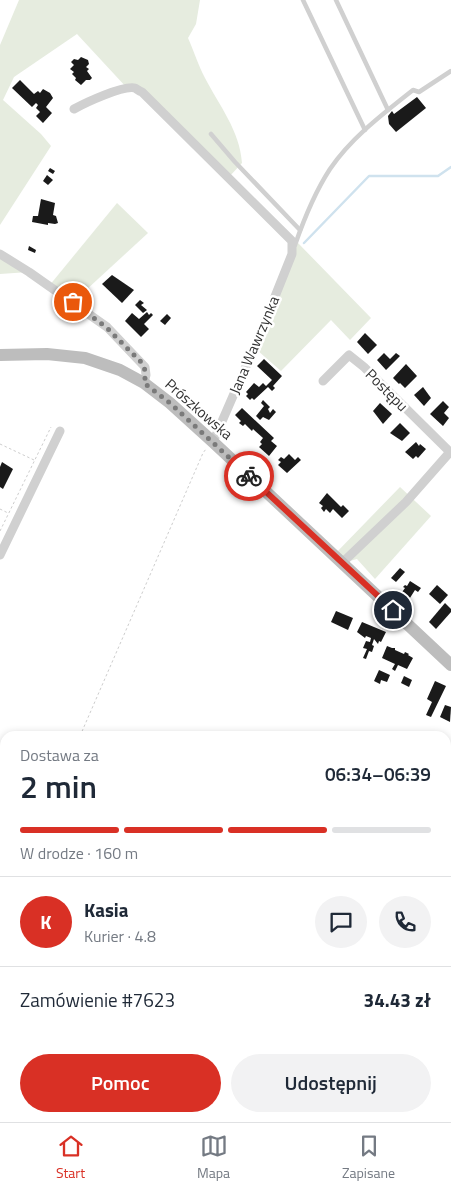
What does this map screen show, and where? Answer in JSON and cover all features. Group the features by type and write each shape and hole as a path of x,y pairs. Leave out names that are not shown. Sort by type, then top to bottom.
{"main road":[{"name":"Prószkowska","path":"0,356 47,354 85,358 120,370 144,383 170,403 213,442 451,665"}],"street":[{"path":"74,109 106,94 127,88 134,88 142,92 292,241 293,249"},
{"name":"Jana Wawrzynka","path":"213,442 258,339 293,249"},
{"path":"0,254 29,272 107,328 145,367 144,383"},
{"name":"Postępu","path":"323,381 349,354 450,453 406,502 342,563"},
{"path":"0,555 60,431"}],"lane":[{"path":"303,0 365,130"},
{"path":"336,0 388,110"},
{"path":"293,249 316,192 330,169 351,144 413,90 418,92 451,71"},
{"path":"211,134 300,230"}],"path":[{"path":"0,531 51,427"},
{"path":"82,731 203,453 213,442"},
{"path":"0,444 44,465"},
{"path":"0,509 18,518"}],"shaded area":[{"path":"19,0 200,0 196,24 188,38 203,73 233,129 242,163 228,178 142,92 127,88 77,34 14,77 3,100 41,134 51,146 0,225 0,45"},
{"path":"117,203 148,233 73,302 49,286"},
{"path":"298,243 371,318 350,340 331,320 281,371 257,350 293,249"},
{"path":"0,254 29,272 0,274"},
{"path":"400,487 431,516 375,579 357,559 342,563 334,555"}],"building":[{"path":"81,57 88,60 89,64 86,67 89,69 87,71 92,78 86,80 81,85 75,80 76,78 72,74 74,72 70,69 74,65 71,62"},
{"path":"20,80 34,94 38,91 40,93 43,89 50,93 53,98 46,107 52,113 43,123 36,116 40,112 36,108 38,105 36,103 32,107 12,88"},
{"path":"417,97 426,108 396,132 389,124 388,116 392,111 394,114"},
{"path":"50,168 55,171 53,174 48,171"},
{"path":"47,175 53,180 48,185 43,181"},
{"path":"41,199 55,203 53,215 56,216 58,223 48,223 48,225 32,222 33,216 38,216"},
{"path":"29,246 36,250 35,253 28,250"},
{"path":"112,275 134,290 122,303 102,284"},
{"path":"140,300 144,303 141,305 147,310 143,313 135,305"},
{"path":"147,312 149,315 151,313 153,315 144,324 149,329 141,337 125,321 132,313 139,319"},
{"path":"167,314 171,318 165,325 160,321"},
{"path":"365,333 377,345 368,354 357,342"},
{"path":"384,353 390,359 396,353 400,356 386,370 377,360"},
{"path":"264,359 282,376 273,386 275,388 272,391 268,387 254,400 252,398 250,400 246,396 248,394 246,392 254,383 259,387 263,383 266,386 272,380 257,366"},
{"path":"406,364 417,376 405,388 393,378"},
{"path":"423,387 431,398 424,406 414,395"},
{"path":"263,400 270,407 268,409 270,413 273,409 276,412 269,420 263,417 260,420 256,416 264,406 261,403"},
{"path":"443,401 449,407 444,413 449,418 443,426 430,414"},
{"path":"380,403 392,414 383,424 373,411"},
{"path":"242,408 274,438 271,441 277,446 269,456 259,447 262,444 260,442 263,438 245,424 243,426 239,423 241,421 235,415"},
{"path":"400,423 410,433 402,441 390,433"},
{"path":"416,442 419,446 420,444 426,449 418,458 416,456 413,459 405,452"},
{"path":"289,454 295,460 298,457 301,460 287,473 278,465 281,462 278,460 281,457 284,459"},
{"path":"2,462 13,469 3,489 0,487 0,467"},
{"path":"327,493 341,507 343,505 349,511 342,518 333,509 330,513 326,509 324,512 321,508 323,506 319,503"},
{"path":"400,568 405,572 396,582 391,578"},
{"path":"410,581 421,588 418,592 415,590 408,601 400,595 405,588 403,587 407,586"},
{"path":"437,585 448,595 440,604 429,594"},
{"path":"445,603 451,609 451,612 436,629 429,622"},
{"path":"336,611 353,618 348,630 331,622"},
{"path":"362,622 386,632 378,644 374,639 372,652 369,651 366,659 363,658 367,649 363,648 366,641 370,642 371,638 366,636 365,638 357,632"},
{"path":"387,646 395,648 395,650 404,654 405,652 413,658 407,669 398,665 395,671 392,669 395,664 382,658"},
{"path":"379,670 390,675 387,682 381,680 380,684 374,681"},
{"path":"404,676 412,680 409,687 401,683"},
{"path":"435,681 446,686 431,717 426,715 432,702 427,699"},
{"path":"445,705 451,707 450,722 440,717"}],"waterway":[{"path":"304,243 369,176 438,176 451,167"}],"way so far":[{"path":"73,302 107,328 141,362 145,367 144,383 170,403 249,476"}],"route":[{"path":"249,476 393,610"}]}
